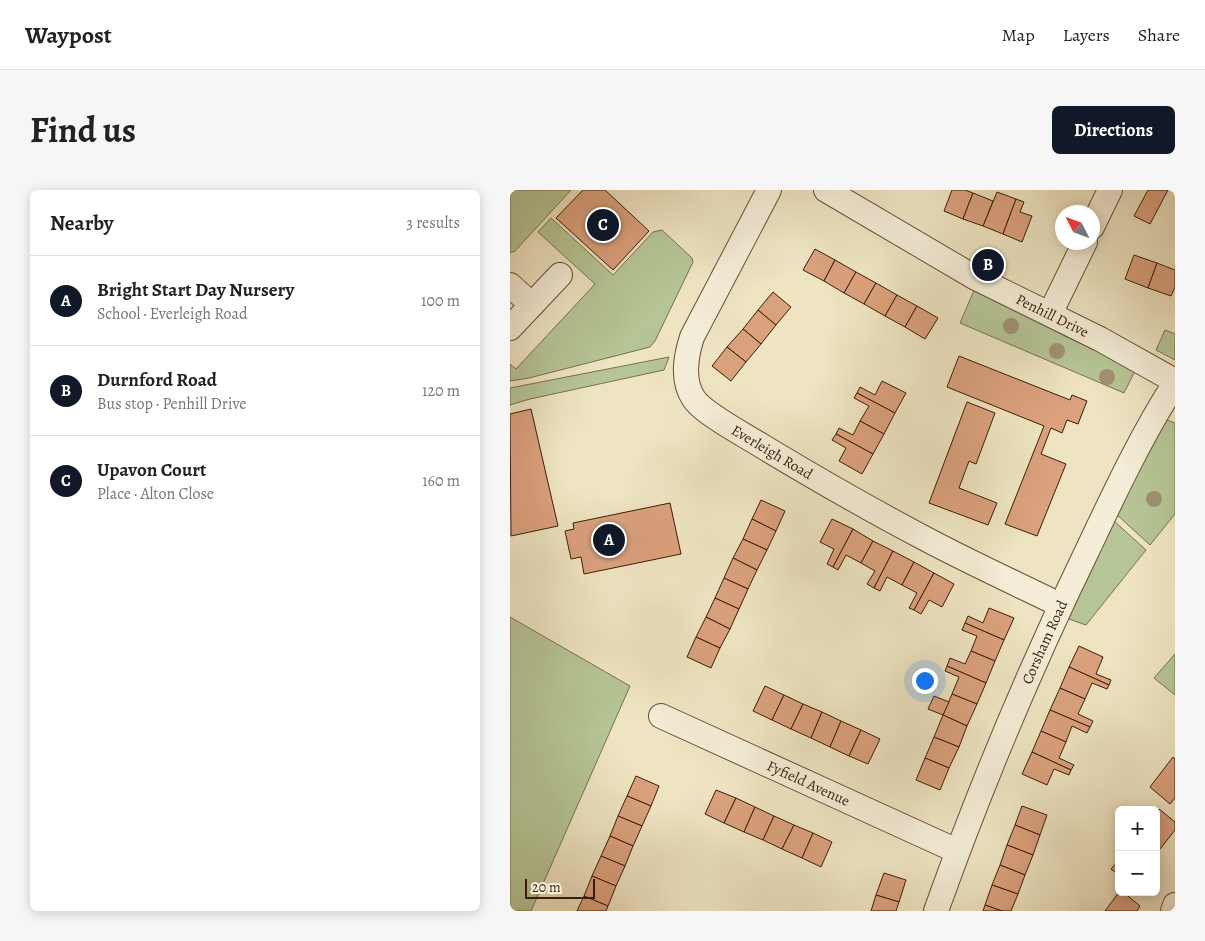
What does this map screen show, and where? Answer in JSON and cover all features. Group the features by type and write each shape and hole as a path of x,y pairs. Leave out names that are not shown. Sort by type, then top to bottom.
{"street":[{"name":"Everleigh Road","path":"770,190 692,337 685,366 690,391 694,399 728,425 863,506 925,539 1060,605"},
{"name":"Penhill Drive","path":"826,190 959,269 1100,338 1175,382"},
{"path":"1100,211 1110,190"},
{"path":"1050,314 1081,250"},
{"path":"510,328 560,275"},
{"path":"510,284 532,305"},
{"name":"Corsham Road","path":"936,911 1005,731 1060,605 1125,472 1175,382"},
{"name":"Fyfield Avenue","path":"661,716 958,850"},
{"path":"1173,911 1175,905"}],"green space":[{"path":"510,190 571,190 515,251 510,253"},
{"path":"551,218 613,275 653,232 662,230 692,258 693,262 655,341 650,347 529,378 510,381 510,364 516,369 595,284 538,232"},
{"path":"975,288 1065,336 1136,369 1124,393 960,323"},
{"path":"1165,330 1175,334 1175,360 1156,350"},
{"path":"669,357 664,370 510,405 510,388"},
{"path":"1164,419 1175,423 1175,514 1150,545 1116,514"},
{"path":"1113,520 1146,550 1086,625 1066,618"},
{"path":"510,617 630,686 531,911 510,911"},
{"path":"1175,654 1175,695 1154,678"}],"building":[{"path":"583,190 605,190 649,231 613,270 556,218"},
{"path":"952,190 965,190 973,193 963,219 944,211"},
{"path":"1148,190 1168,190 1150,224 1134,216"},
{"path":"997,192 1016,199 1003,234 983,226"},
{"path":"973,193 993,201 983,226 963,219"},
{"path":"1016,199 1024,202 1020,212 1032,216 1022,242 1003,234"},
{"path":"815,249 835,260 824,281 803,270"},
{"path":"1134,255 1157,263 1148,288 1125,279"},
{"path":"835,260 856,272 844,293 824,281"},
{"path":"1157,263 1175,270 1175,287 1171,296 1148,288"},
{"path":"856,272 876,283 864,304 844,293"},
{"path":"876,283 897,295 885,316 864,304"},
{"path":"773,292 791,307 776,325 758,310"},
{"path":"897,295 917,306 905,327 885,316"},
{"path":"917,306 938,318 925,339 905,327"},
{"path":"758,310 776,325 761,344 743,329"},
{"path":"743,329 761,344 746,362 727,347"},
{"path":"727,347 746,362 731,381 712,366"},
{"path":"959,356 1070,400 1072,395 1087,401 1078,424 1067,420 1062,433 1051,428 1041,454 1066,464 1037,536 1005,524 1044,426 947,387"},
{"path":"882,381 906,393 895,413 857,393 860,387 875,395"},
{"path":"857,393 895,413 884,434 860,421 869,406 854,398"},
{"path":"967,402 995,413 976,464 969,461 959,488 997,503 988,525 929,503"},
{"path":"531,409 558,526 511,536 510,414"},
{"path":"860,421 884,434 873,454 836,434 839,428 853,435"},
{"path":"836,434 873,454 862,474 839,461 846,448 832,440"},
{"path":"761,500 785,511 776,531 752,519"},
{"path":"670,503 681,554 584,574 581,557 571,559 565,531 574,529 573,523"},
{"path":"752,519 776,531 767,550 743,539"},
{"path":"832,519 853,529 833,567 827,564 834,549 820,542"},
{"path":"853,529 873,541 861,563 846,555 838,570 833,567"},
{"path":"743,539 767,550 757,570 733,558"},
{"path":"873,541 893,551 874,588 867,584 875,571 861,563"},
{"path":"893,551 914,562 902,585 887,577 880,591 874,588"},
{"path":"733,558 757,570 748,589 724,578"},
{"path":"914,562 934,573 914,610 909,608 917,593 902,585"},
{"path":"934,573 954,584 942,607 929,600 921,614 914,610"},
{"path":"724,578 748,589 739,609 715,598"},
{"path":"715,598 739,609 730,629 706,617"},
{"path":"989,608 1014,618 1004,640 965,623 968,616 983,623"},
{"path":"706,617 730,629 720,648 696,637"},
{"path":"965,623 1004,640 995,661 971,651 977,636 962,630"},
{"path":"696,637 720,648 711,668 687,657"},
{"path":"1079,646 1103,657 1096,674 1111,680 1109,685 1069,667"},
{"path":"971,651 995,661 986,683 947,666 950,658 965,664"},
{"path":"947,666 986,683 977,704 952,694 959,677 945,671"},
{"path":"1069,667 1109,685 1107,689 1092,683 1085,699 1060,688"},
{"path":"765,686 784,695 772,720 753,711"},
{"path":"1060,688 1085,699 1078,714 1093,721 1090,727 1050,710"},
{"path":"952,694 977,704 967,726 943,715"},
{"path":"784,695 803,704 791,729 772,720"},
{"path":"934,696 949,702 943,715 928,709"},
{"path":"803,704 822,712 811,738 791,729"},
{"path":"1050,710 1090,727 1087,733 1072,726 1066,742 1041,731"},
{"path":"822,712 841,721 830,747 811,738"},
{"path":"943,715 967,726 959,747 934,737"},
{"path":"841,721 861,730 849,756 830,747"},
{"path":"861,730 880,739 868,764 849,756"},
{"path":"1041,731 1066,742 1059,758 1074,765 1071,770 1032,752"},
{"path":"934,737 959,747 949,768 925,758"},
{"path":"1032,752 1071,770 1069,775 1054,769 1047,785 1022,774"},
{"path":"1173,757 1175,759 1175,798 1170,804 1150,787"},
{"path":"925,758 949,768 940,790 916,780"},
{"path":"636,776 659,786 651,806 627,796"},
{"path":"716,790 736,798 724,823 705,814"},
{"path":"627,796 651,806 642,826 618,816"},
{"path":"736,798 755,807 744,832 724,823"},
{"path":"1022,806 1047,815 1040,835 1015,825"},
{"path":"755,807 774,816 763,840 744,832"},
{"path":"1160,810 1175,822 1175,830 1160,849"},
{"path":"618,816 642,826 633,846 610,836"},
{"path":"774,816 794,825 782,849 763,840"},
{"path":"794,825 813,833 802,858 782,849"},
{"path":"1015,825 1040,835 1033,855 1007,845"},
{"path":"813,833 832,842 821,867 802,858"},
{"path":"610,836 633,846 625,866 601,856"},
{"path":"1007,845 1033,855 1025,875 1000,865"},
{"path":"601,856 625,866 616,886 592,876"},
{"path":"1000,865 1025,875 1018,894 992,885"},
{"path":"884,873 906,880 899,902 876,895"},
{"path":"592,876 616,886 608,906 584,896"},
{"path":"992,885 1018,894 1011,911 1002,911 985,905"},
{"path":"876,895 899,902 896,911 871,911"},
{"path":"584,896 608,906 606,911 577,911"},
{"path":"1116,896 1128,896 1140,906 1137,911 1105,911"},
{"path":"985,905 1002,911 983,911"}],"place":[{"name":"Upavon Court","path":"603,225"},
{"name":"Durnford Road","path":"988,265"},
{"name":"Bright Start Day Nursery","path":"609,540"}]}
